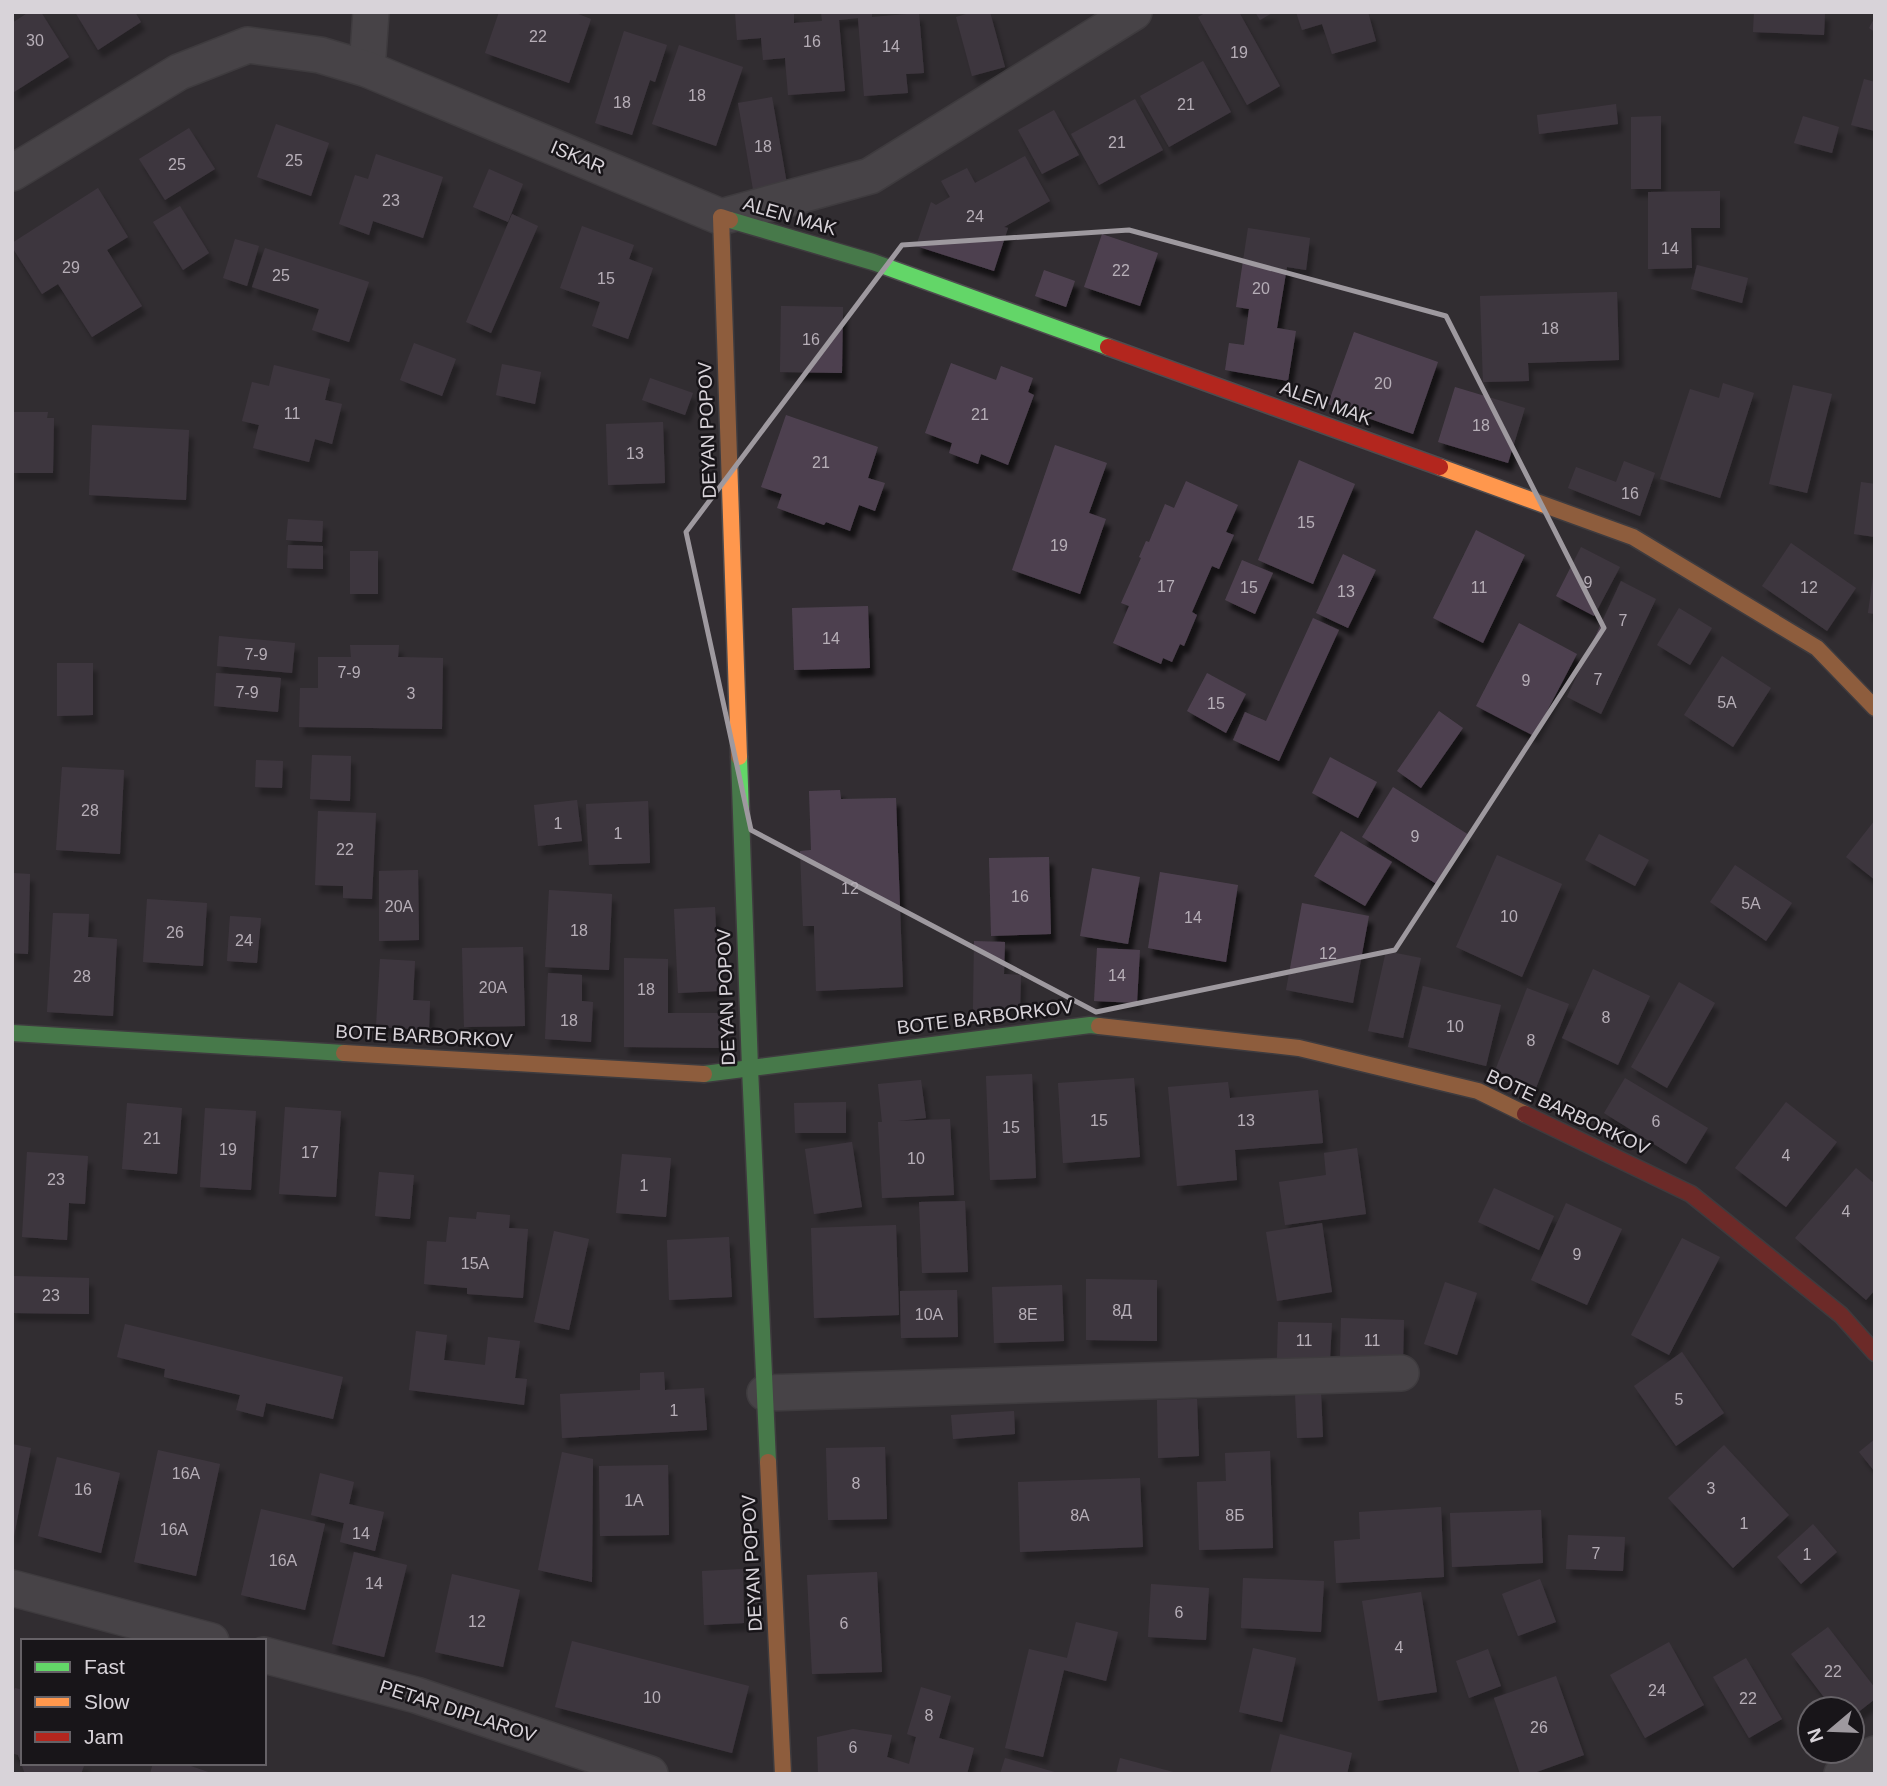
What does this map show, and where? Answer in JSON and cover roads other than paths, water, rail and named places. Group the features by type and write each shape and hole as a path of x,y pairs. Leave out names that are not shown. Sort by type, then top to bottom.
{"street":[{"path":"367,69 371,12"},
{"path":"721,218 870,176 1134,12"},
{"name":"ISKAR","path":"12,173 179,72 248,45 320,55 367,69 721,218"},
{"name":"ALEN MAK","path":"721,218 873,262 1633,537 1816,648 1875,708"},
{"name":"DEYAN POPOV","path":"721,218 750,1069 783,1774"},
{"name":"BOTE BARBORKOV","path":"12,1033 704,1074 1090,1025 1299,1048 1478,1091 1691,1194 1841,1315 1875,1353"},
{"path":"765,1393 1401,1373"},
{"path":"12,1588 203,1639"},
{"name":"PETAR DIPLAROV","path":"266,1656 416,1695 650,1774"},
{"path":"1842,1774 1875,1754"}]}
